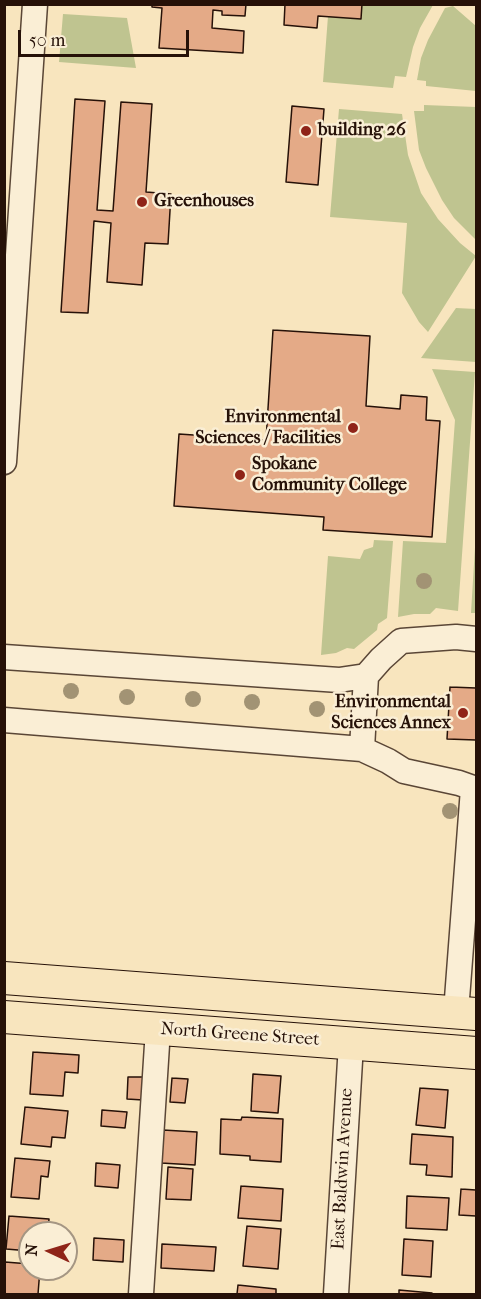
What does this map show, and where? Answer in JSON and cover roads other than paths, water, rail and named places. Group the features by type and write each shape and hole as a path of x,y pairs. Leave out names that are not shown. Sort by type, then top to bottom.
{"main road":[{"path":"4,978 466,1013"},
{"path":"158,1029 231,1012 443,1027 466,1013"},
{"name":"North Greene Street","path":"4,1017 477,1053"}],"street":[{"path":"4,462 35,4"},
{"path":"362,749 366,676 381,659 401,641 456,637 477,639"},
{"path":"4,657 339,680 366,676"},
{"path":"4,720 362,749 404,771 459,783 475,789 466,1013"},
{"path":"141,1294 158,1029"},
{"name":"East Baldwin Avenue","path":"336,1294 351,1044"}],"place":[{"name":"building 26","path":"306,131"},
{"name":"Greenhouses","path":"142,202"},
{"name":"Environmental Sciences / Facilities","path":"353,428"},
{"name":"Spokane Community College","path":"240,475"},
{"name":"Environmental Sciences Annex","path":"463,713"}]}
